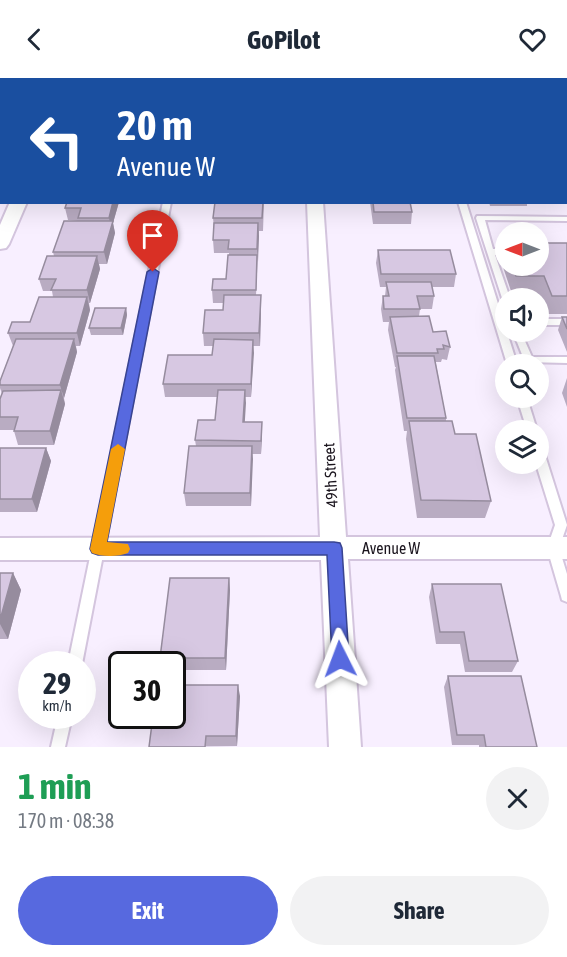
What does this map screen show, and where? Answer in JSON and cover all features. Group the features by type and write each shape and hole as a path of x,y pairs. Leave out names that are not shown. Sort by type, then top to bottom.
{"street":[{"path":"0,244 18,204"},
{"name":"49th Street","path":"315,204 345,747"},
{"name":"Avenue W","path":"0,549 560,548"}],"lane":[{"path":"78,651 167,204"},
{"path":"463,204 495,310"},
{"path":"503,288 480,218 567,219"},
{"path":"473,239 486,239"},
{"path":"490,252 495,252"},
{"path":"549,322 567,322"},
{"path":"521,342 528,360 567,360"},
{"path":"545,474 561,525 560,548 567,596"},
{"path":"58,747 62,729"}],"building":[{"path":"66,204 112,204 109,218 78,218 81,208 65,208"},
{"path":"215,204 263,204 262,218 213,218"},
{"path":"373,204 410,204 412,212 374,212"},
{"path":"64,221 113,221 104,252 53,252"},
{"path":"214,223 258,223 257,249 228,249 229,240 213,240"},
{"path":"549,243 567,243 567,296 552,296 544,276 549,276"},
{"path":"378,250 450,250 456,274 381,274"},
{"path":"228,255 257,255 256,290 212,290 213,279 226,279"},
{"path":"47,256 97,256 87,290 51,290 56,279 39,279"},
{"path":"386,282 431,282 434,296 417,296 420,309 384,309 383,296 389,296"},
{"path":"224,295 261,295 259,333 203,333 205,310 223,310"},
{"path":"39,297 87,297 77,333 8,333 12,322 30,322"},
{"path":"95,308 126,308 121,328 89,328"},
{"path":"429,316 433,332 446,331 450,347 443,345 444,349 437,349 438,353 397,353 390,317"},
{"path":"562,317 567,317 567,329"},
{"path":"16,339 74,339 60,385 0,385"},
{"path":"214,339 253,340 251,384 163,384 168,355 212,355"},
{"path":"397,356 434,356 446,418 407,418"},
{"path":"61,390 50,431 14,431 18,417 0,417 0,399 3,391"},
{"path":"218,390 245,390 243,422 262,422 261,441 195,440 198,420 215,420"},
{"path":"409,421 452,421 455,434 476,434 491,501 421,500"},
{"path":"189,446 252,446 250,493 184,493"},
{"path":"0,448 46,448 32,499 0,499"},
{"path":"0,573 13,573 0,620"},
{"path":"170,578 229,578 225,658 186,658 186,651 161,651"},
{"path":"432,584 501,584 518,661 469,661 464,632 440,632"},
{"path":"448,676 521,676 537,747 486,747 484,735 457,735"},
{"path":"186,685 238,685 236,736 206,736 205,747 149,747 151,729 186,729"}],"slow traffic":[{"path":"118,449 98,549 122,549"}],"route":[{"path":"153,272 98,549 334,548 340,659"}]}
